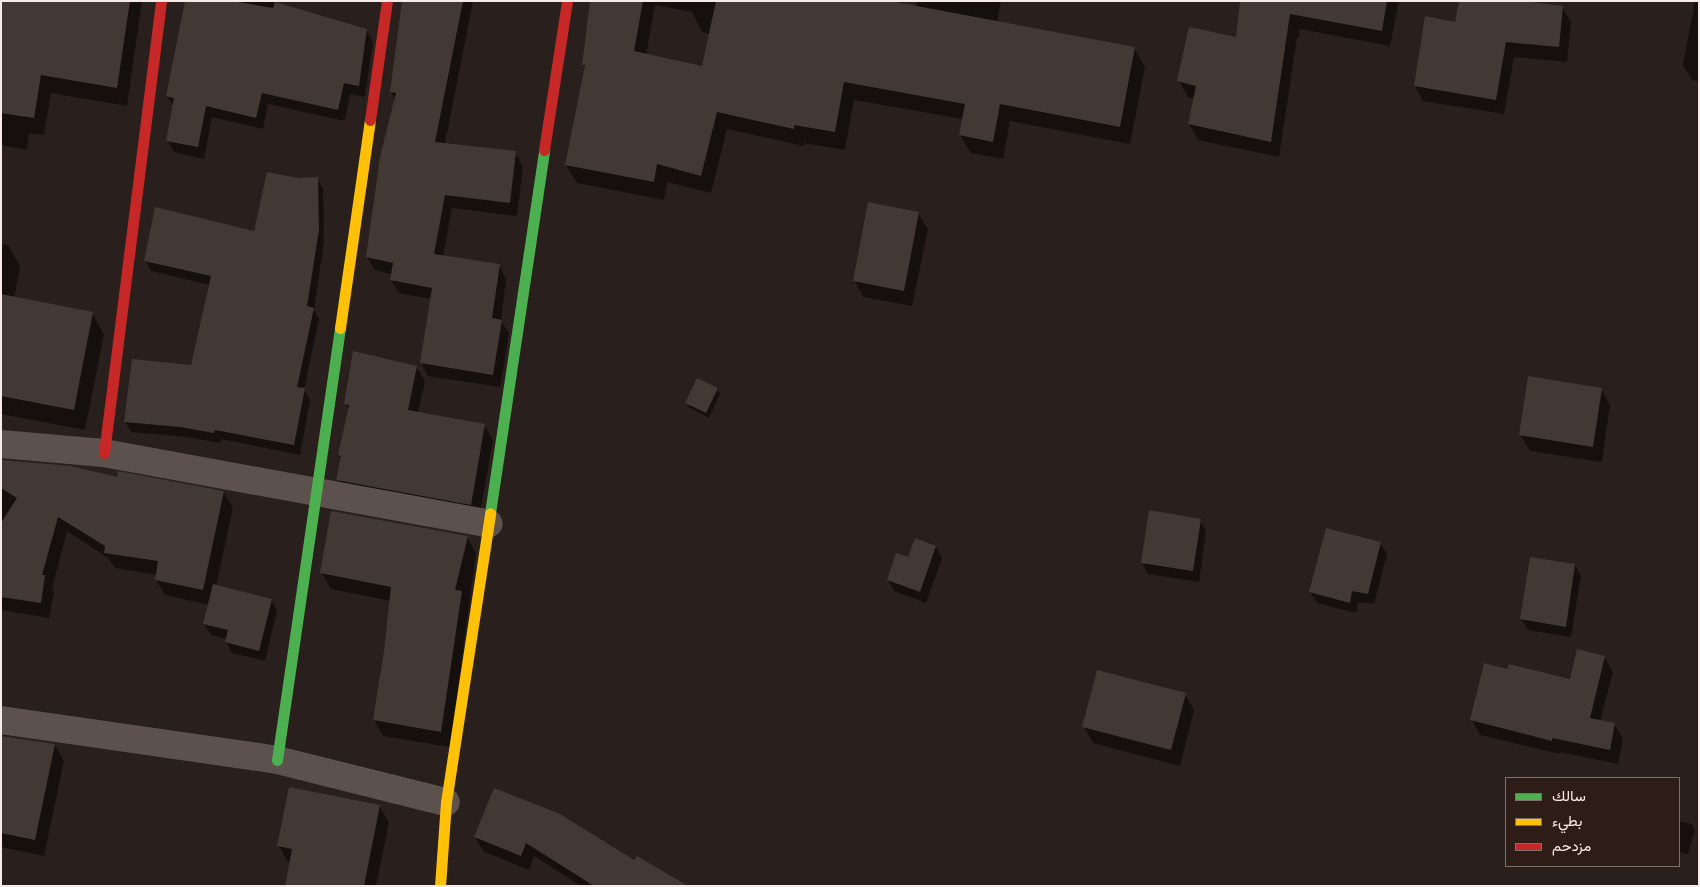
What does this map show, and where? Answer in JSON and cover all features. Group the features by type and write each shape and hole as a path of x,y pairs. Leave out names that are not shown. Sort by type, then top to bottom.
{"street":[{"path":"104,453 161,1"},
{"path":"277,760 387,1"},
{"path":"440,886 446,802 567,1"},
{"path":"1,444 104,453 317,494 489,524"},
{"path":"1,720 277,760 446,802"}],"building":[{"path":"1,1 130,1 117,88 41,75 34,118 1,113"},
{"path":"185,1 232,1 273,8 275,2 367,29 359,86 344,83 338,110 262,93 256,118 206,106 198,147 166,141 174,98 166,96"},
{"path":"402,1 463,1 435,142 516,151 510,203 445,195 434,254 500,264 492,318 502,320 493,375 420,363 432,288 390,280 393,263 366,257 380,157 396,93 390,92"},
{"path":"590,1 643,1 634,51 702,66 716,1 890,1 1135,47 1120,127 1000,104 993,142 959,135 965,104 844,82 835,132 794,125 794,129 717,112 701,176 657,164 654,182 565,165 585,65 582,65"},
{"path":"1240,1 1387,1 1382,31 1290,14 1271,142 1188,124 1196,86 1177,81 1189,27 1236,37"},
{"path":"1459,1 1524,1 1563,6 1559,47 1506,42 1496,100 1414,86 1425,16 1455,22"},
{"path":"267,172 298,178 318,177 319,230 307,306 314,308 297,387 305,388 294,445 215,430 214,433 180,427 124,422 132,359 191,365 211,276 144,261 155,207 254,231"},
{"path":"868,202 919,212 904,291 853,281"},
{"path":"1,294 93,312 74,410 1,396"},
{"path":"353,351 417,366 408,410 485,424 471,505 336,480 341,456 338,455 349,405 344,404"},
{"path":"1528,376 1602,388 1593,447 1519,435"},
{"path":"697,378 718,388 706,413 685,403"},
{"path":"1,460 71,466 117,477 118,471 224,491 203,590 155,580 158,561 104,553 105,546 58,517 42,575 45,575 41,603 1,597 1,523 17,498 1,488"},
{"path":"1149,510 1201,519 1193,571 1141,563"},
{"path":"331,511 468,536 455,590 462,591 441,732 373,720 384,650 391,587 320,573"},
{"path":"1326,528 1381,542 1368,594 1352,591 1350,603 1309,592"},
{"path":"915,538 936,546 920,592 887,580 896,553 908,557"},
{"path":"1530,557 1575,564 1566,627 1520,619"},
{"path":"213,584 272,599 259,651 225,642 228,630 203,624"},
{"path":"1577,649 1605,656 1590,718 1615,723 1610,750 1552,738 1552,741 1470,720 1484,663 1507,669 1509,664 1570,679"},
{"path":"1097,670 1186,693 1171,750 1082,727"},
{"path":"1,736 55,744 35,840 1,833"},
{"path":"289,787 380,805 364,886 285,886 292,849 277,846"},
{"path":"494,788 560,814 634,860 637,856 688,886 594,886 526,843 521,856 474,837"}],"traffic: fast":[{"path":"490,513 544,150"},
{"path":"277,760 340,328"}],"traffic: slow":[{"path":"340,328 370,120"},
{"path":"440,886 446,802 490,513"}],"traffic: jam":[{"path":"104,453 161,1"},
{"path":"370,120 387,1"},
{"path":"544,150 567,1"}]}
